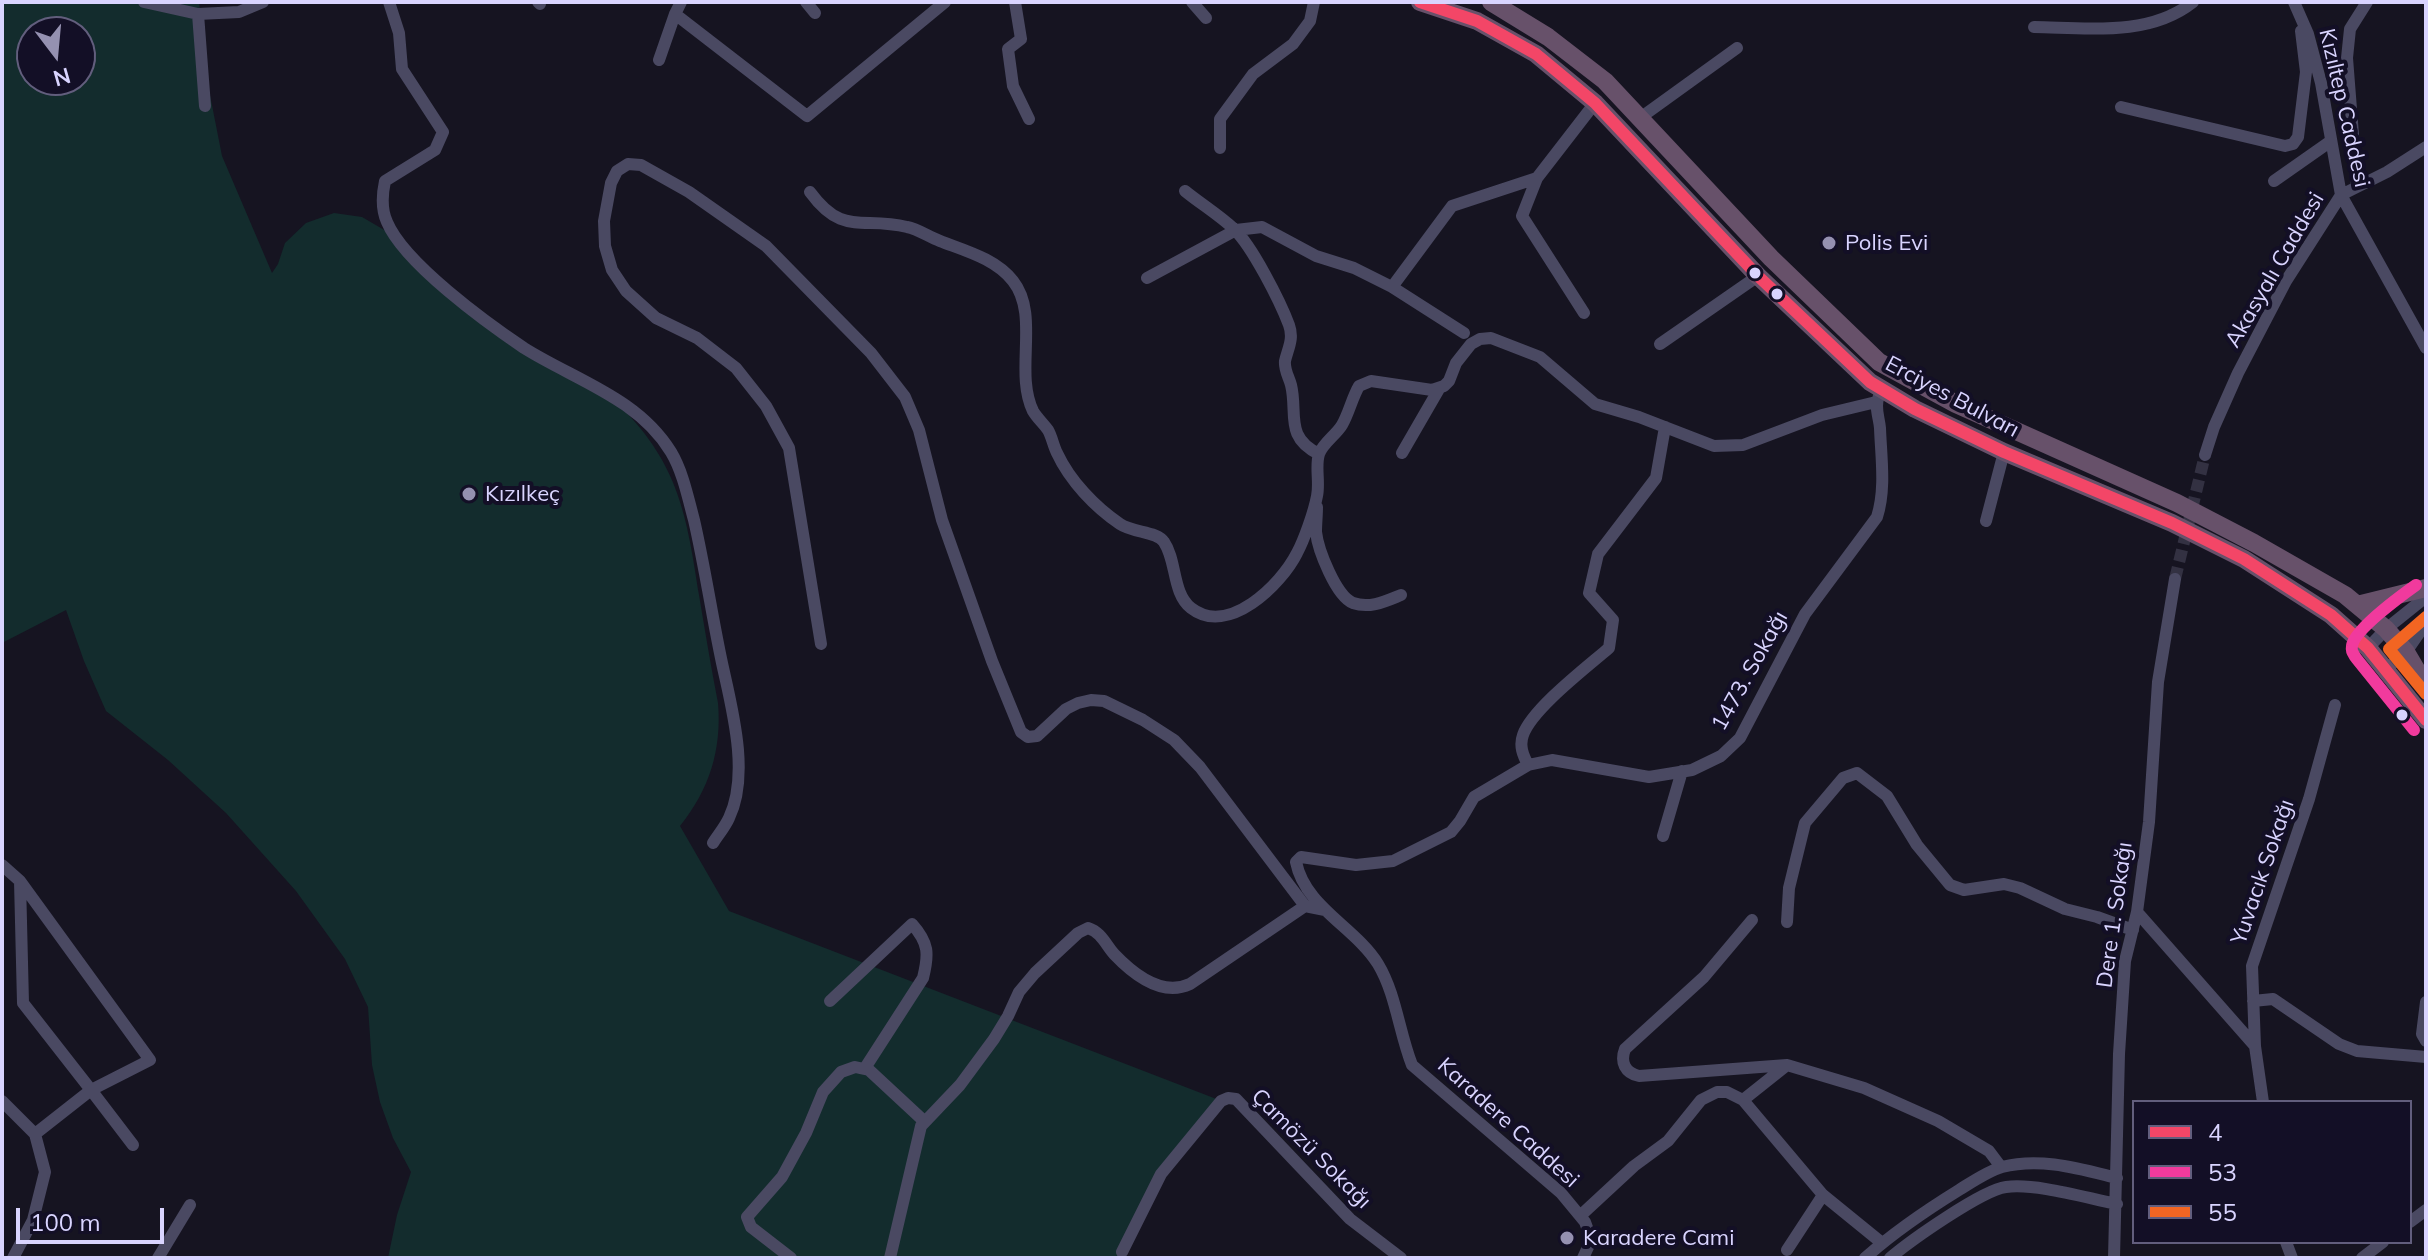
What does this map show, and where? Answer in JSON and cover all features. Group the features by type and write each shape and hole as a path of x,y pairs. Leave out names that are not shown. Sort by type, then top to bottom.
{"highway":[{"name":"Erciyes Bulvarı","path":"1420,2 1477,21 1536,54 1595,103 1758,276 1870,382 1879,396 2172,523 2244,559 2331,615 2368,648 2426,720"},
{"name":"Erciyes Bulvarı","path":"1491,2 1548,37 1605,81 1771,258 1879,362 1956,404 2177,503 2345,595 2386,629 2406,652 2426,686"},
{"path":"2357,605 2426,588"}],"street":[{"path":"144,2 239,12 263,2"},
{"path":"389,2 399,33 402,69 443,132 435,150 385,181 381,197 385,220 397,241 425,271 526,349 615,398 647,421 672,453 686,490 706,573 736,731 738,789 729,818 713,843"},
{"path":"659,60 681,2"},
{"path":"806,2 815,13"},
{"path":"675,14 807,116 945,2"},
{"path":"1015,2 1021,39 1008,49 1013,86 1029,119"},
{"path":"1192,2 1206,18"},
{"path":"1220,148 1220,119 1253,74 1293,44 1310,21 1314,2"},
{"path":"2034,27 2138,27 2166,18 2193,2"},
{"path":"2357,186 2347,58 2350,29 2367,2"},
{"path":"2121,107 2285,146 2293,144 2298,137 2306,72 2296,5"},
{"name":"Kızıltep Caddesi","path":"2296,5 2308,34 2321,83 2341,195 2423,333 2426,348"},
{"path":"192,9 205,106"},
{"path":"1640,118 1737,48"},
{"path":"1584,313 1522,216 1537,178 1595,103"},
{"path":"2274,181 2331,141"},
{"name":"Akasyalı Caddesi","path":"2205,455 2238,373 2286,281 2341,195 2387,172 2426,147"},
{"path":"821,644 789,448 766,406 736,368 697,338 656,318 626,291 612,270 605,246 604,221 611,183 617,171 628,164 641,165 689,192 766,246 871,353 905,397 919,430 942,520 1021,732 1028,737 1037,736 1066,709 1091,700 1104,701 1143,720 1174,740 1200,767 1305,906 1190,984 1172,990 1162,988 1134,972 1113,953 1096,931 1088,928 1081,930 1019,992 994,1039 960,1085 921,1126 890,1258"},
{"path":"1392,287 1452,206 1537,178"},
{"path":"1185,191 1236,230 1266,277 1290,328 1291,339 1285,363 1293,401 1291,413 1294,425 1304,444 1319,454"},
{"path":"810,192 821,207 837,218 856,224 908,227 994,263 1007,273 1023,301 1026,391 1034,413 1049,432 1064,465 1080,489 1126,528 1155,535 1164,541 1183,600 1201,614 1212,617 1236,613 1280,578 1297,553 1317,497"},
{"path":"1147,278 1236,230 1262,227 1316,256 1354,268 1392,287 1464,333"},
{"path":"1660,344 1758,276"},
{"path":"1402,453 1439,389 1449,381 1456,363 1471,344 1480,339 1491,338 1540,357 1595,404 1714,446 1743,445 1879,396"},
{"path":"1401,595 1371,605 1352,603 1341,594 1322,555 1316,533 1319,454 1342,424 1362,383 1371,381 1439,389"},
{"name":"1473. Sokağı","path":"1325,910 1300,879 1296,865 1298,859 1303,857 1356,865 1393,861 1451,832 1474,797 1528,765 1552,760 1649,777 1692,770 1721,756 1740,738 1805,614 1877,517 1883,485 1879,396"},
{"path":"1528,765 1521,743 1524,732 1553,696 1609,648 1613,620 1589,593 1598,554 1656,478 1665,427"},
{"path":"1986,521 2004,452"},
{"name":"Dere 1. Sokağı","path":"2114,1258 2119,1054 2125,961 2137,912 2149,822 2158,682 2175,579"},
{"path":"2368,648 2426,597"},
{"path":"2386,669 2406,652 2426,623"},
{"name":"Yuvacık Sokağı","path":"2263,1100 2255,1046 2252,966 2309,799 2335,705"},
{"path":"1663,836 1682,771"},
{"path":"1787,922 1789,888 1805,823 1843,778 1852,773 1861,775 1887,796 1917,845 1950,885 1957,889 2004,884 2065,909 2133,930"},
{"path":"2,865 20,881 150,1060 91,1090 35,1134"},
{"path":"20,881 23,1003 133,1145"},
{"name":"Karadere Caddesi","path":"1305,906 1325,910 1355,936 1378,964 1394,1004 1412,1065 1561,1193 1585,1222 1589,1245 1583,1258"},
{"path":"2137,912 2255,1046"},
{"path":"1752,920 1704,977 1625,1049 1623,1060 1628,1071 1639,1076 1787,1065 1864,1088 1938,1121 1989,1151 2001,1167"},
{"path":"830,1001 912,924 922,935 927,946 923,978 865,1068"},
{"path":"2253,1001 2273,999 2339,1044 2357,1051 2426,1057"},
{"path":"2426,1002 2422,1034 2426,1041"},
{"path":"1743,1100 1787,1065"},
{"path":"791,1258 749,1225 748,1214 782,1177 806,1133 823,1092 841,1072 855,1067 869,1070 925,1122"},
{"path":"1580,1216 1634,1166 1668,1141 1701,1100 1708,1095 1727,1092 1743,1100 1823,1195 1882,1243"},
{"name":"Çamözü Sokağı","path":"1122,1252 1168,1164 1221,1101 1232,1098 1350,1219 1401,1258"},
{"path":"2,1101 35,1134 45,1172 33,1220 13,1258"},
{"path":"1865,1258 1912,1219 2001,1167 2067,1165 2117,1178"},
{"path":"1890,1258 1982,1196 2005,1187 2029,1188 2117,1204"},
{"path":"1787,1250 1823,1195"},
{"path":"158,1258 190,1205"},
{"path":"2362,1258 2380,1244"}],"green space":[{"path":"2,2 199,2 209,90 222,156 272,273 285,243 306,223 334,213 362,217 386,231 415,267 621,407 656,450 677,494 690,541 718,703 718,737 711,769 699,798 680,826 729,911 1219,1100 1164,1162 1123,1258 388,1258 397,1215 411,1172 393,1138 380,1102 372,1065 368,1007 345,959 296,891 226,813 168,760 106,711 66,610 2,643"}],"tunnel":[{"path":"2175,579 2205,455"}],"transit line":[{"name":"4","path":"1420,2 1477,21 1536,54 1595,103 1758,276 1870,382 1915,409 2004,452 2172,523 2244,559 2331,615 2368,648 2426,720"},
{"name":"53","path":"2414,730 2356,658 2352,648 2355,639 2369,622 2416,585"},
{"name":"55","path":"2426,617 2389,649 2426,694"}],"place":[{"name":"Polis Evi","path":"1829,243"},
{"name":"Kızılkeç","path":"469,494"},
{"name":"Karadere Cami","path":"1567,1238"}]}
